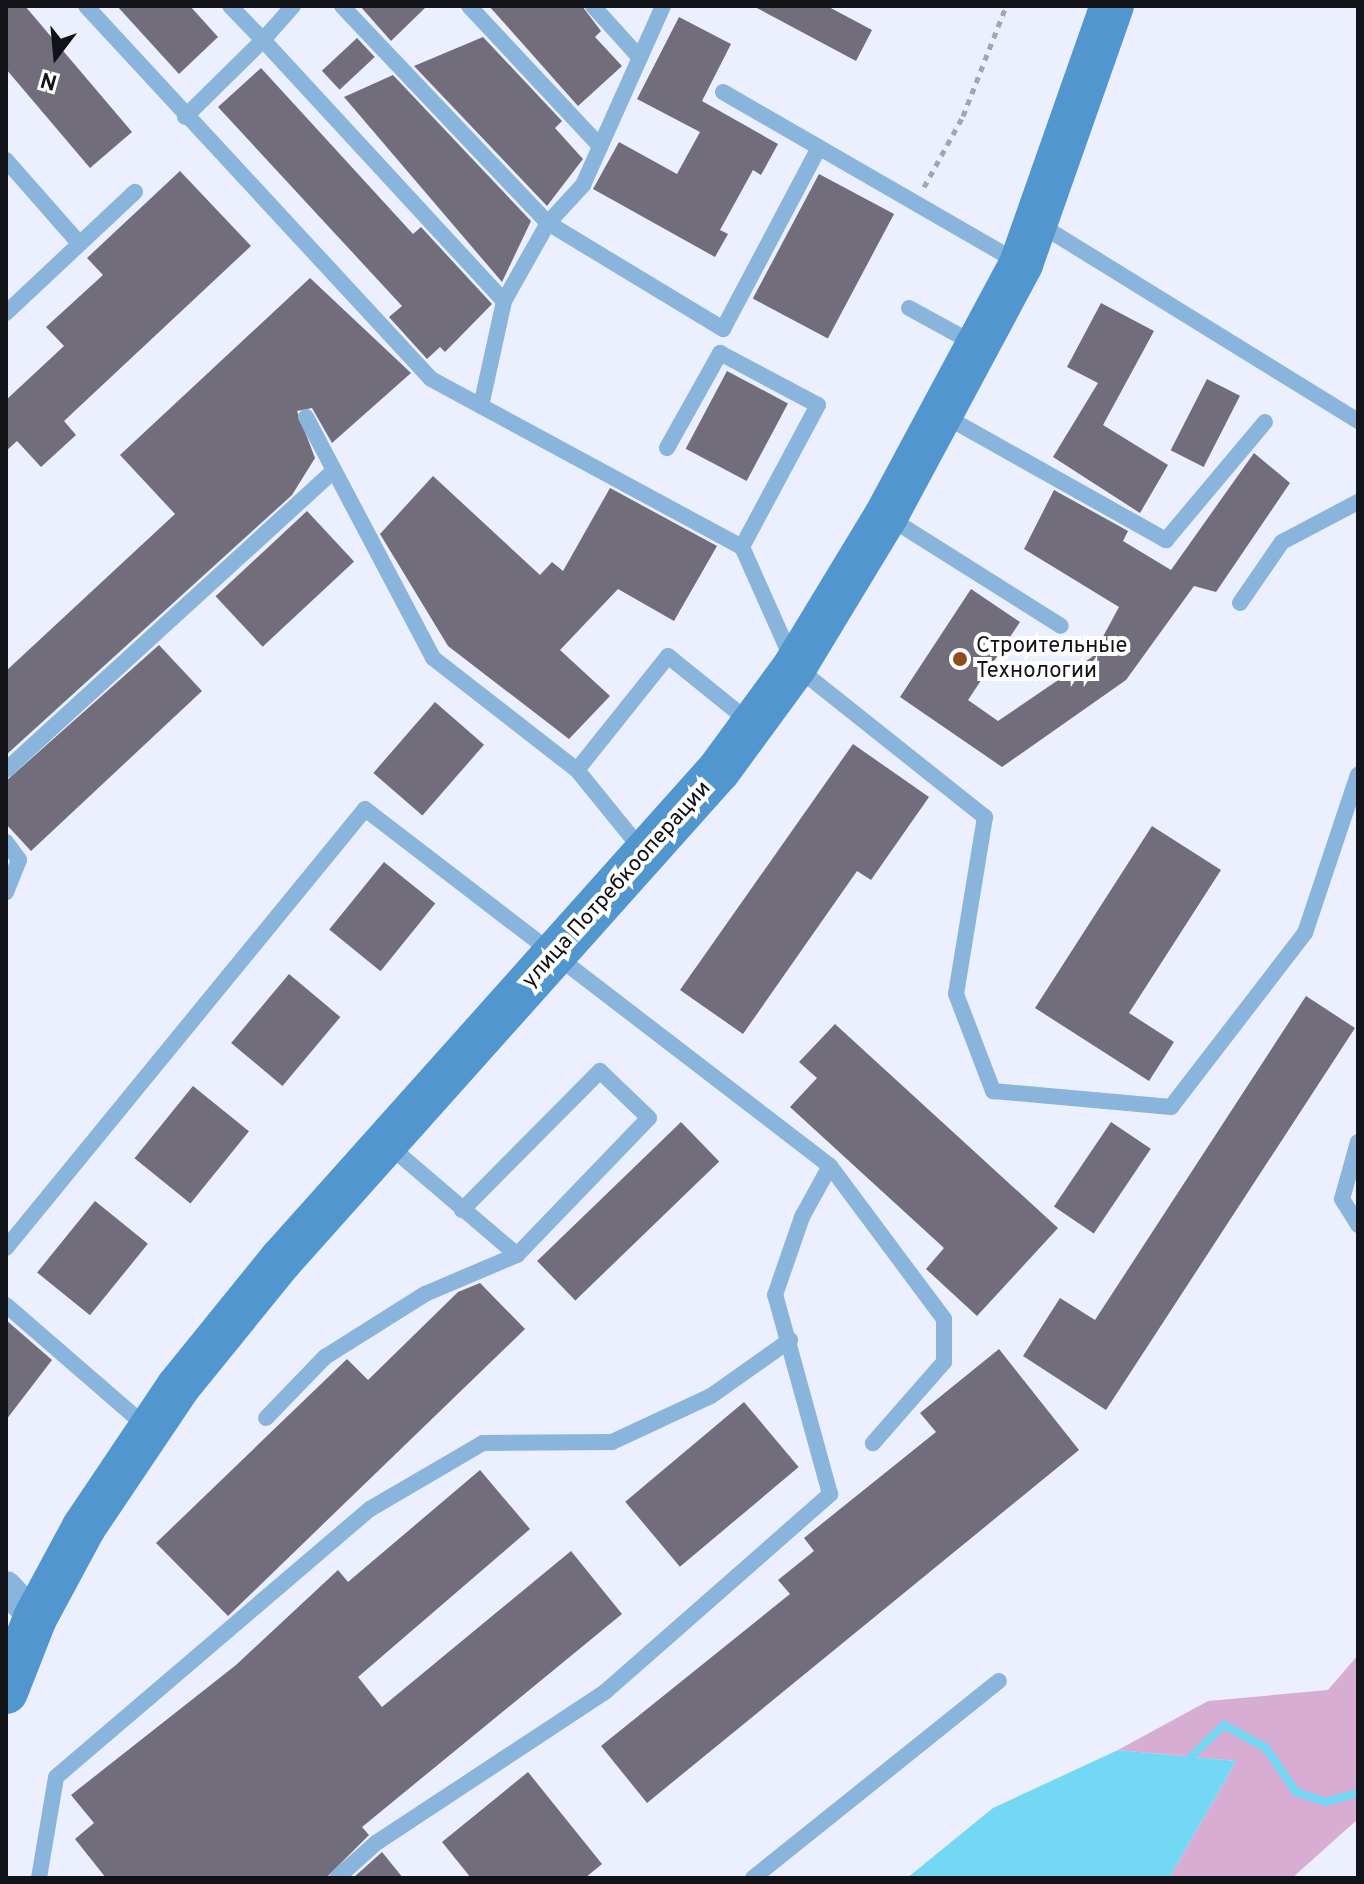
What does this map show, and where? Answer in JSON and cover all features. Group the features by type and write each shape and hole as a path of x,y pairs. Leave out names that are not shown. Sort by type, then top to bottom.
{"main road":[{"name":"улица Потребкооперации","path":"6,1692 20,1602 149,1429 385,1141 646,855 795,666 943,415 1021,264 1112,6"}],"lane":[{"path":"86,6 185,117 431,379 742,547 795,666 985,817 956,994 993,1091 1171,1107 1305,933 1358,775"},
{"path":"230,6 504,301"},
{"path":"185,117 293,6"},
{"path":"342,6 548,223 723,329 819,148"},
{"path":"469,6 600,146"},
{"path":"593,6 640,58"},
{"path":"481,406 504,301 548,223 583,185 663,6"},
{"path":"723,92 1021,264"},
{"path":"6,160 79,243"},
{"path":"6,313 135,192"},
{"path":"1038,223 1358,421"},
{"path":"909,308 980,347"},
{"path":"667,448 720,353 818,405 742,547"},
{"path":"943,415 1166,540 1265,422"},
{"path":"306,417 433,658 577,770 646,855"},
{"path":"6,770 334,471"},
{"path":"1240,603 1282,542 1358,502"},
{"path":"886,516 1061,626"},
{"path":"577,770 668,656 752,724"},
{"path":"6,1248 365,809 558,954 830,1166 944,1319 944,1362 873,1443"},
{"path":"6,842 19,860 6,893"},
{"path":"266,1418 325,1357 425,1294 517,1255 649,1118 600,1071 462,1210"},
{"path":"385,1141 517,1255"},
{"path":"1358,1142 1342,1199 1358,1225"},
{"path":"337,1878 376,1843 605,1692 830,1494 790,1340 775,1295 802,1217 830,1166"},
{"path":"6,1305 149,1429"},
{"path":"39,1878 56,1777 370,1509 483,1443 612,1442 711,1396 790,1340"},
{"path":"753,1878 999,1681"}],"path":[{"path":"916,203 963,116 1006,6"}],"shaded area":[{"path":"1358,1655 1358,1819 1292,1878 1169,1878 1236,1761 1118,1750 1208,1701 1328,1690"}],"water":[{"path":"1118,1750 1236,1761 1169,1878 907,1878 993,1808"}],"building":[{"path":"6,6 25,6 132,132 90,168 6,69"},
{"path":"117,6 190,6 218,37 179,74"},
{"path":"360,6 427,6 391,41"},
{"path":"489,6 582,6 601,31 595,37 622,66 578,106"},
{"path":"753,6 827,6 872,30 856,61"},
{"path":"679,17 731,44 702,101 778,144 761,175 753,170 720,230 728,234 715,257 593,189 619,142 677,174 700,132 637,99"},
{"path":"483,37 562,121 555,128 583,159 547,206 414,66"},
{"path":"357,38 375,57 340,90 322,71"},
{"path":"261,68 413,234 421,227 492,304 445,352 440,347 427,359 389,317 402,306 218,107"},
{"path":"393,75 531,221 502,282 344,97"},
{"path":"180,171 251,246 64,421 76,435 41,467 17,441 6,451 6,400 64,346 46,327 103,275 87,258"},
{"path":"819,174 894,214 828,338 753,298"},
{"path":"310,278 411,373 332,443 312,408 297,411 315,458 292,495 6,755 6,671 175,514 120,455"},
{"path":"1101,303 1154,331 1103,425 1168,465 1140,513 1053,457 1098,383 1067,367"},
{"path":"727,371 788,403 747,481 686,449"},
{"path":"1207,379 1240,396 1204,467 1171,450"},
{"path":"1254,453 1290,483 1216,592 1194,586 1126,680 1002,767 900,697 971,589 1020,622 968,700 998,721 1092,657 1119,607 1024,549 1054,490 1128,531 1123,541 1171,570"},
{"path":"433,476 540,575 552,562 563,571 610,488 717,546 674,621 618,589 560,650 610,696 569,739 448,646 380,534"},
{"path":"307,511 354,561 263,647 216,596"},
{"path":"159,645 202,691 31,851 6,824 6,781"},
{"path":"435,702 484,745 422,816 373,773"},
{"path":"853,744 929,797 871,880 857,871 743,1034 680,990"},
{"path":"1152,826 1221,870 1129,1013 1174,1042 1149,1081 1035,1008"},
{"path":"384,862 435,904 381,971 329,930"},
{"path":"289,974 340,1017 282,1086 231,1043"},
{"path":"1306,996 1355,1028 1106,1410 1023,1356 1060,1298 1095,1320"},
{"path":"835,1024 1058,1228 977,1316 926,1269 944,1248 790,1107 817,1078 799,1062"},
{"path":"193,1086 249,1131 190,1204 134,1158"},
{"path":"681,1122 719,1162 575,1300 537,1261"},
{"path":"1111,1122 1151,1149 1094,1233 1054,1207"},
{"path":"95,1201 148,1244 90,1315 37,1272"},
{"path":"480,1283 525,1329 228,1616 156,1543 347,1359 368,1380 458,1292"},
{"path":"6,1320 52,1360 6,1420"},
{"path":"999,1349 1079,1450 647,1803 601,1746 790,1594 778,1580 814,1551 804,1538 936,1432 920,1413"},
{"path":"744,1402 799,1467 680,1567 625,1502"},
{"path":"480,1470 530,1529 358,1677 382,1707 571,1551 622,1614 362,1827 369,1835 326,1878 106,1878 75,1839 94,1823 71,1795 236,1665 338,1570 348,1582"},
{"path":"528,1772 602,1864 585,1878 471,1878 442,1842"},
{"path":"382,1852 403,1878 353,1878"}],"waterway":[{"path":"1190,1768 1191,1757 1224,1725 1266,1748 1296,1792 1325,1802 1358,1793"}],"place":[{"name":"Строительные Технологии","path":"960,659"}]}
